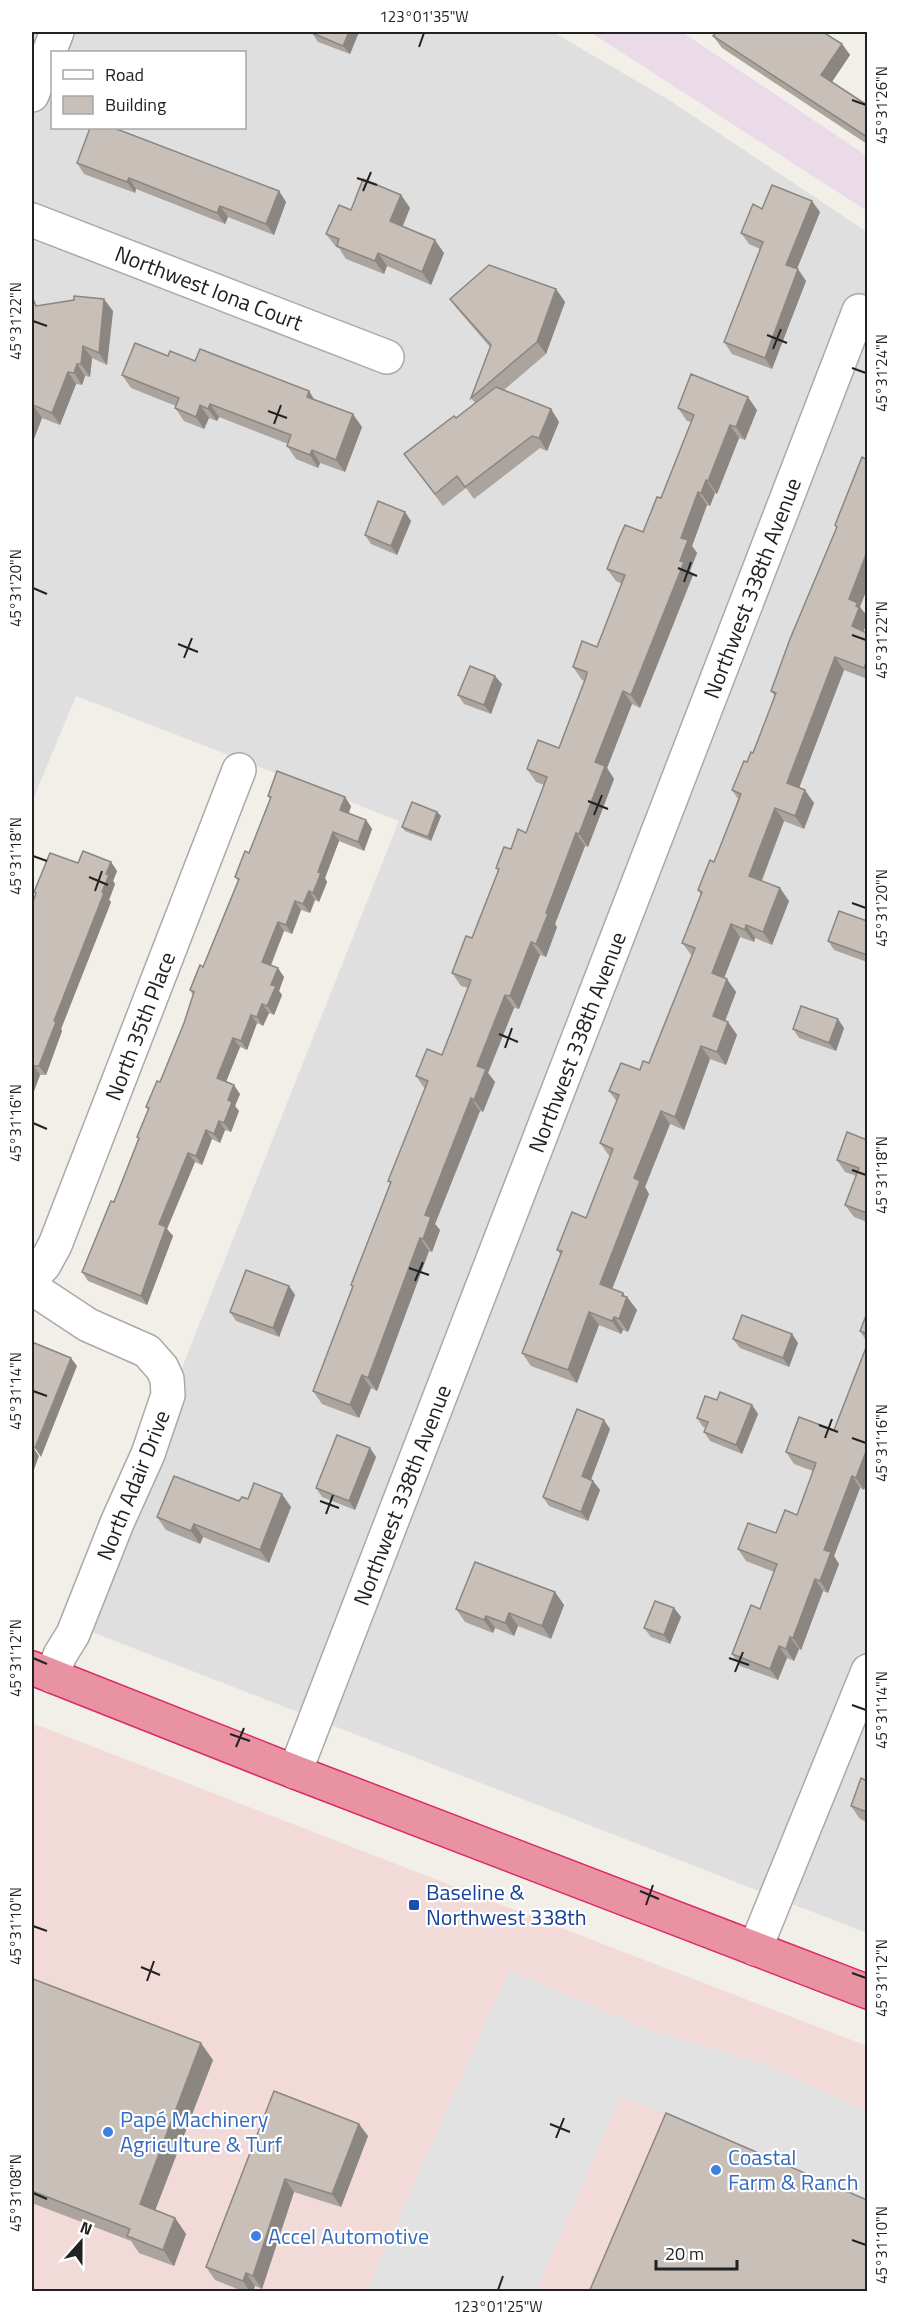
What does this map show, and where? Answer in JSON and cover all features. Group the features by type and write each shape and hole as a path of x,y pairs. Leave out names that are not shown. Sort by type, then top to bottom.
{"highway":[{"path":"42,1672 867,1992"}],"street":[{"path":"32,95 57,32"},
{"name":"Northwest Iona Court","path":"32,220 387,357"},
{"name":"Northwest 338th Avenue","path":"295,1772 860,311"},
{"name":"North 35th Place","path":"32,1278 44,1265 55,1245 239,770"},
{"name":"North Adair Drive","path":"32,1288 88,1325 147,1351 162,1368 167,1379 168,1395 148,1454 117,1523 73,1634 60,1655 42,1672"},
{"path":"755,1949 867,1671"}],"shaded area":[{"path":"32,32 553,32 669,100 867,232 867,1933 79,1627 399,821 76,696 32,802"},
{"path":"590,32 682,32 867,156 867,211"},
{"path":"32,1723 867,2046 867,2291 32,2291"},
{"path":"509,1970 652,2031 761,2063 867,2111 867,2199 621,2096 536,2291 366,2292"}],"building":[{"path":"313,32 349,32 343,46"},
{"path":"717,32 823,32 842,44 821,75 867,105 867,137 713,36"},
{"path":"90,129 117,129 279,191 266,224 220,206 217,213 129,178 127,182 77,163"},
{"path":"363,179 401,195 390,221 435,240 422,272 378,253 375,261 337,246 339,239 326,234 339,205 351,210"},
{"path":"772,185 812,201 786,265 798,269 765,358 724,342 763,242 741,233 753,204 762,209"},
{"path":"489,265 556,289 537,342 471,398 491,345 450,299"},
{"path":"74,296 104,299 99,353 83,346 81,364 77,364 74,373 68,372 52,413 33,405 32,410 32,302 34,301 36,306 74,300"},
{"path":"135,343 168,356 170,351 195,361 200,349 309,391 307,397 353,414 336,460 312,450 310,455 287,446 291,435 210,404 208,409 200,405 196,417 175,408 179,398 122,375"},
{"path":"691,374 748,397 736,427 730,425 708,481 706,480 701,493 698,492 681,538 688,540 680,561 684,562 631,695 623,691 595,762 605,766 579,834 576,833 536,944 531,942 510,996 505,995 477,1066 486,1069 474,1100 471,1098 425,1215 431,1217 423,1239 420,1238 368,1378 362,1375 350,1405 313,1391 391,1182 388,1181 428,1081 416,1076 427,1049 442,1055 471,980 452,973 466,936 472,938 499,869 496,868 504,847 511,849 518,829 526,833 547,777 527,769 538,740 559,748 586,677 587,672 573,667 582,641 597,647 625,575 607,569 619,538 625,525 643,532 657,497 661,498 694,415 678,408"},
{"path":"496,387 551,409 539,438 532,436 465,487 457,476 435,494 404,454"},
{"path":"862,457 867,460 867,552 849,599 858,603 856,606 859,608 852,626 867,633 867,660 864,668 835,657 787,783 805,790 795,816 775,808 749,876 780,888 763,932 746,925 745,930 731,924 712,973 727,979 713,1016 728,1022 717,1052 701,1046 675,1117 661,1111 634,1178 640,1181 600,1284 623,1293 622,1296 627,1297 619,1319 614,1317 612,1321 589,1312 568,1370 522,1353 562,1251 557,1250 572,1212 586,1218 613,1149 600,1143 619,1095 609,1091 621,1063 640,1070 643,1061 649,1063 695,948 682,943 702,892 698,890 710,860 714,862 741,794 732,790 744,761 747,762 751,752 753,753 776,693 771,691 790,639 837,527 835,525"},
{"path":"378,501 405,512 391,546 365,535"},
{"path":"470,666 495,676 484,705 458,695"},
{"path":"277,771 345,797 340,810 366,820 358,842 333,832 313,893 309,891 303,904 295,901 286,925 278,922 262,962 278,968 271,985 276,986 267,1006 262,1004 257,1017 251,1015 241,1041 233,1038 217,1078 234,1085 228,1100 232,1102 224,1123 219,1121 214,1134 206,1130 196,1156 188,1153 159,1224 166,1227 141,1296 82,1272 111,1201 114,1202 139,1138 137,1137 149,1108 146,1107 157,1081 160,1082 184,1023 194,992 190,990 200,965 203,967 239,879 235,877 245,851 249,853 271,797 268,796"},
{"path":"412,802 437,812 428,837 402,827"},
{"path":"83,851 111,862 106,874 109,875 39,1066 34,1066 32,1073 32,905 36,893 34,892 50,853 78,863"},
{"path":"839,911 867,921 867,955 828,941"},
{"path":"801,1006 838,1019 829,1043 793,1029"},
{"path":"847,1132 867,1140 867,1213 845,1205 859,1168 837,1160"},
{"path":"246,1270 289,1286 273,1328 230,1312"},
{"path":"867,1313 867,1334 860,1331"},
{"path":"742,1315 792,1334 783,1358 733,1339"},
{"path":"32,1342 71,1358 35,1448 33,1447 32,1450"},
{"path":"867,1345 867,1455 865,1454 856,1478 852,1476 824,1550 831,1552 820,1581 815,1579 793,1638 790,1637 786,1649 779,1646 770,1669 732,1654 751,1605 760,1609 777,1564 738,1549 748,1523 776,1533 785,1510 797,1515 816,1463 786,1452 799,1417 834,1430"},
{"path":"720,1392 752,1405 736,1445 704,1432 708,1422 697,1418 705,1396 717,1400"},
{"path":"577,1409 604,1420 582,1476 593,1481 581,1512 543,1497"},
{"path":"337,1435 370,1448 349,1501 316,1488"},
{"path":"174,1476 239,1501 242,1497 248,1499 254,1483 282,1494 260,1550 194,1524 191,1531 157,1517"},
{"path":"475,1562 555,1592 542,1626 509,1613 505,1623 486,1616 484,1620 456,1609"},
{"path":"655,1601 674,1608 664,1635 644,1628"},
{"path":"861,1778 867,1781 867,1812 851,1806"},
{"name":"Papé Machinery Agriculture & Turf","path":"33,1979 201,2043 140,2204 175,2218 163,2250 127,2236 130,2229 32,2191"},
{"path":"274,2091 359,2124 332,2194 285,2179 253,2276 246,2273 243,2281 206,2267"},
{"name":"Coastal Farm & Ranch","path":"666,2113 867,2200 867,2292 589,2292"}],"place":[{"name":"Baseline & Northwest 338th","path":"414,1905"},
{"name":"Papé Machinery Agriculture & Turf","path":"108,2132"},
{"name":"Coastal Farm & Ranch","path":"716,2170"},
{"name":"Accel Automotive","path":"256,2236"}]}
